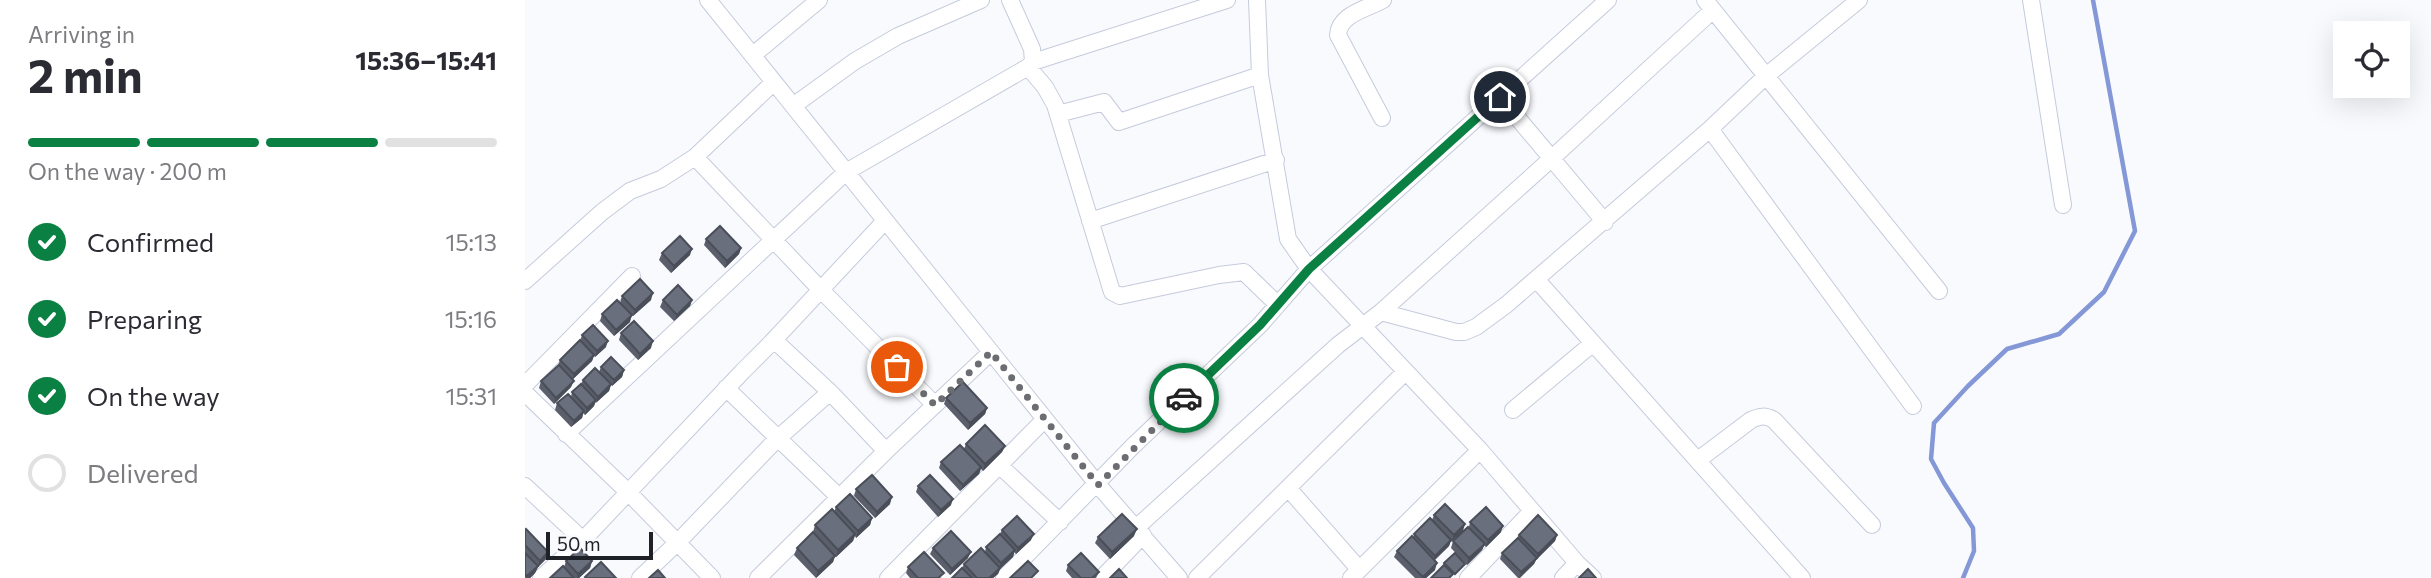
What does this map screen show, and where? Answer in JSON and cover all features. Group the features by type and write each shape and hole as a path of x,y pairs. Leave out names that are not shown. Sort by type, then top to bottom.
{"street":[{"path":"708,0 1098,485 1179,578"},
{"path":"753,55 819,0"},
{"path":"793,106 855,61 898,36 981,0"},
{"path":"1010,0 1032,49 1030,65 1056,109 1108,286 1115,295 1244,272 1275,307"},
{"path":"566,434 846,172 1030,65 1227,0"},
{"path":"1257,0 1260,75 1288,239 1309,269 1480,450 1593,578"},
{"path":"1382,118 1338,35 1338,27 1344,19 1384,0"},
{"path":"1004,578 1098,485 1133,446 1260,325 1309,269 1608,0"},
{"path":"1381,312 1437,329 1464,332 1476,327 1605,222 1710,130 1766,76 1859,0"},
{"path":"2031,0 2063,205"},
{"path":"1102,578 1140,531 1338,345 1381,312 1551,159 1709,5 1940,290"},
{"path":"1056,109 1104,102 1119,122 1260,75"},
{"path":"525,281 629,191 661,178 695,157 774,82"},
{"path":"1500,97 1605,222"},
{"path":"1710,130 1913,406"},
{"path":"695,157 935,405"},
{"path":"1090,221 1276,160"},
{"path":"541,578 583,540 885,220"},
{"path":"525,385 632,276"},
{"path":"1536,279 1802,578"},
{"path":"774,340 830,392 886,451"},
{"path":"1513,410 1593,344"},
{"path":"758,578 839,496 991,352"},
{"path":"1197,578 1405,372"},
{"path":"726,388 839,496"},
{"path":"640,578 778,438 830,392"},
{"path":"525,393 712,578"},
{"path":"888,578 1000,466 1037,410"},
{"path":"1698,460 1751,420 1767,416 1774,420 1872,525"},
{"path":"1288,488 1355,574 1480,450"},
{"path":"1000,466 1060,522"},
{"path":"525,486 583,540"},
{"path":"1468,578 1532,511"},
{"path":"1563,578 1577,563"}],"building":[{"path":"720,226 741,248 727,261 706,239"},
{"path":"680,236 692,249 674,266 662,253"},
{"path":"640,279 653,293 635,310 622,296"},
{"path":"678,285 692,300 677,315 663,300"},
{"path":"617,300 632,315 616,330 602,314"},
{"path":"634,321 653,341 640,354 621,333"},
{"path":"593,325 608,341 597,351 582,335"},
{"path":"580,340 594,355 574,374 560,360"},
{"path":"611,357 624,370 614,380 601,367"},
{"path":"559,365 574,381 556,398 541,381"},
{"path":"595,368 611,384 598,397 583,380"},
{"path":"963,382 987,408 970,423 946,398"},
{"path":"581,384 596,400 587,408 572,392"},
{"path":"568,394 584,411 574,421 557,403"},
{"path":"985,425 1005,446 985,464 966,444"},
{"path":"960,445 981,467 963,485 941,462"},
{"path":"872,475 892,497 877,512 856,489"},
{"path":"930,475 953,499 941,510 918,486"},
{"path":"850,494 872,518 858,531 836,507"},
{"path":"1445,504 1465,524 1454,535 1434,515"},
{"path":"1486,507 1503,526 1488,540 1470,522"},
{"path":"832,509 855,534 838,550 815,525"},
{"path":"1122,514 1137,529 1112,552 1098,537"},
{"path":"1538,515 1557,535 1538,554 1519,535"},
{"path":"1017,516 1034,534 1018,548 1002,530"},
{"path":"1430,518 1451,540 1435,556 1414,534"},
{"path":"1468,527 1485,544 1469,558 1453,541"},
{"path":"526,529 548,552 540,561 525,545"},
{"path":"951,531 971,552 952,569 933,548"},
{"path":"813,532 835,556 818,571 797,548"},
{"path":"1000,534 1015,550 1001,563 986,547"},
{"path":"1412,536 1437,563 1423,577 1397,551"},
{"path":"1518,538 1537,558 1521,572 1502,553"},
{"path":"580,548 592,561 578,574 566,561"},
{"path":"981,548 1000,568 989,578 977,578 964,564"},
{"path":"924,552 944,573 938,578 918,578 908,567"},
{"path":"525,553 538,566 527,576 525,574"},
{"path":"1081,553 1099,572 1092,578 1081,578 1068,565"},
{"path":"1455,553 1465,564 1455,574 1444,563"},
{"path":"1028,561 1038,571 1031,578 1010,578"},
{"path":"601,562 616,578 585,577"},
{"path":"1444,565 1453,574 1449,578 1431,578"},
{"path":"563,566 574,578 550,578"},
{"path":"962,568 972,578 952,578"},
{"path":"1119,569 1127,578 1110,578"},
{"path":"1588,569 1596,578 1579,578"},
{"path":"658,570 665,578 649,578"}],"waterway":[{"path":"1963,578 1974,551 1973,528 1931,459 1934,423 2007,349 2059,334 2104,292 2135,231 2093,0"}],"way so far":[{"path":"897,367 935,405 991,352 1098,485 1133,446 1184,398"}],"route":[{"path":"1184,398 1260,325 1309,269 1500,97"}]}
